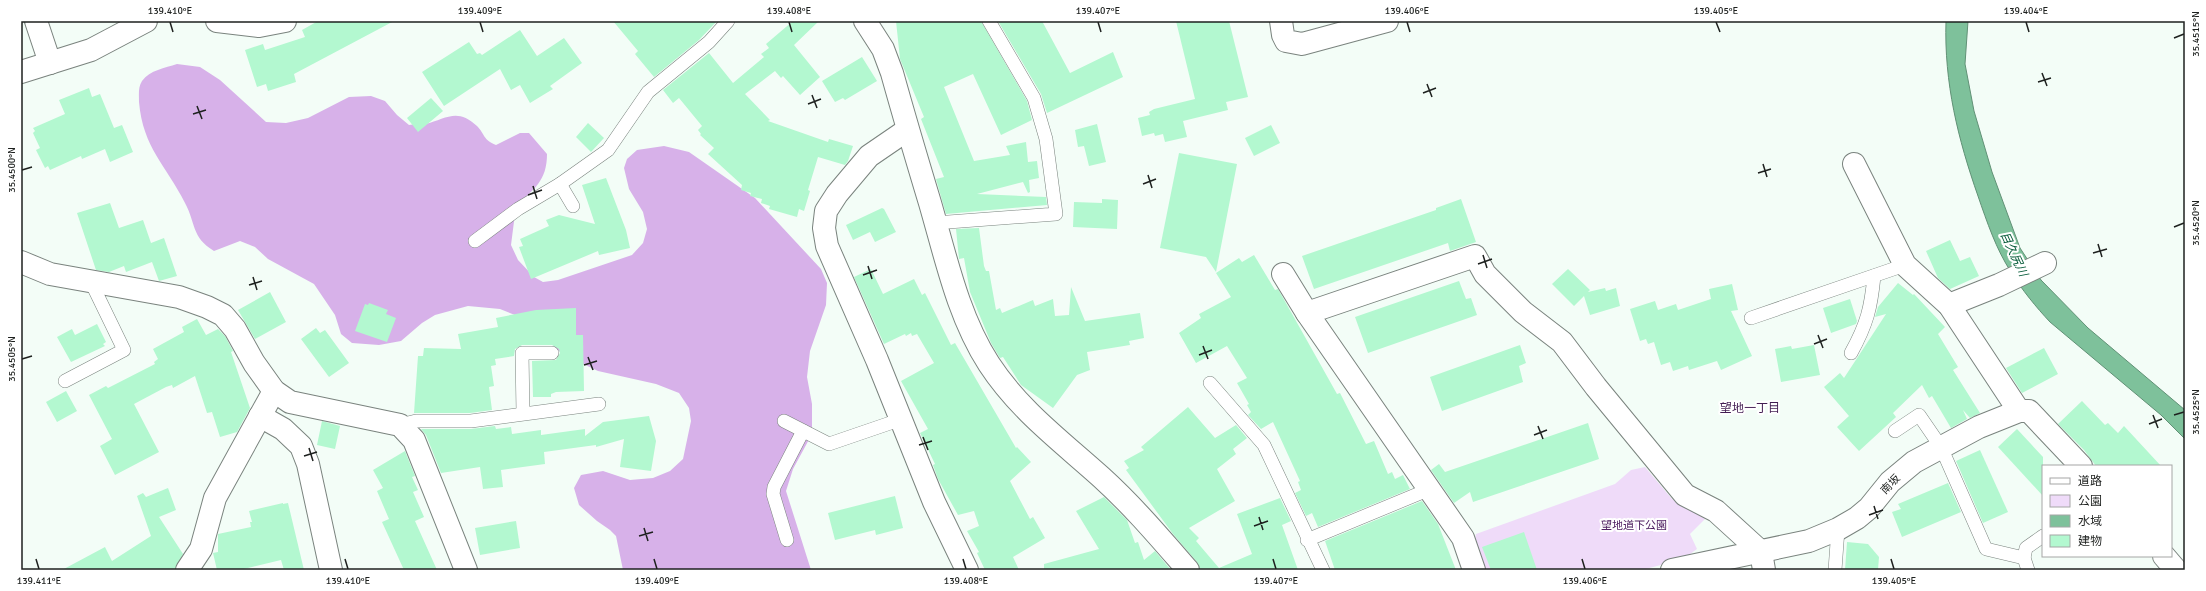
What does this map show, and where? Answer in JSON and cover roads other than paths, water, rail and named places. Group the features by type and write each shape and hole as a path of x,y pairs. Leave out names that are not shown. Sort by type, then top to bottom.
{"street":[{"path":"36,21 50,63"},
{"path":"21,72 91,50 146,21"},
{"path":"216,21 259,26 285,21"},
{"path":"865,21 883,50 892,73 936,223 971,334 990,365 1011,394 1037,422 1101,477 1133,509 1188,570"},
{"path":"1282,21 1283,35 1286,41 1302,44 1387,21"},
{"path":"908,130 869,156 826,211 824,228 827,246 902,419 934,502 967,570"},
{"path":"1854,164 1905,265 1949,306 2018,411 2029,411 2080,465"},
{"path":"1307,313 1475,256 1485,274 1523,312 1562,342 1596,387 1685,495 1716,511 1763,561"},
{"path":"21,262 50,274 179,297 223,315 235,329 254,363 274,391 290,402 400,425 414,440 466,570"},
{"path":"1949,306 2045,263"},
{"path":"1283,274 1307,313 1463,538 1474,570"},
{"path":"187,570 201,548 215,498 274,391"},
{"name":"南坂","path":"1672,570 1763,561 1838,529 1857,518 1869,508 1890,482 1914,462 1979,428 2018,411"},
{"path":"260,416 283,429 301,446 308,464 331,570"},
{"path":"2165,557 2176,570"}],"lane":[{"path":"476,241 518,209 560,184 608,150 648,92 709,42 728,21"},
{"path":"936,223 1056,214 1046,139 1034,98 989,21"},
{"path":"560,184 573,206"},
{"path":"1751,318 1905,265"},
{"path":"1851,353 1867,323 1872,302 1874,276"},
{"path":"65,381 124,350 91,282"},
{"path":"523,413 522,353 552,353"},
{"path":"1210,383 1264,445 1307,540 1323,570"},
{"path":"400,425 416,421 471,421 599,404"},
{"path":"1895,431 1919,415 1941,447 1986,549 2026,564 2026,548 2042,537"},
{"path":"784,421 829,444 902,419"},
{"path":"787,540 773,494 774,487 803,430"},
{"path":"1307,540 1430,489"},
{"path":"1835,570 1838,529"}],"water":[{"name":"目久尻川","path":"1946,21 1968,21 1965,64 1974,111 1992,172 2020,248 2041,280 2088,328 2185,410 2185,439 2161,415 2050,322 2024,292 2015,279 1996,245 1964,153 1950,89 1947,66"}],"district":[{"name":"望地一丁目","path":"1750,408"}],"park label":[{"name":"望地道下公園","path":"1634,525"}]}
